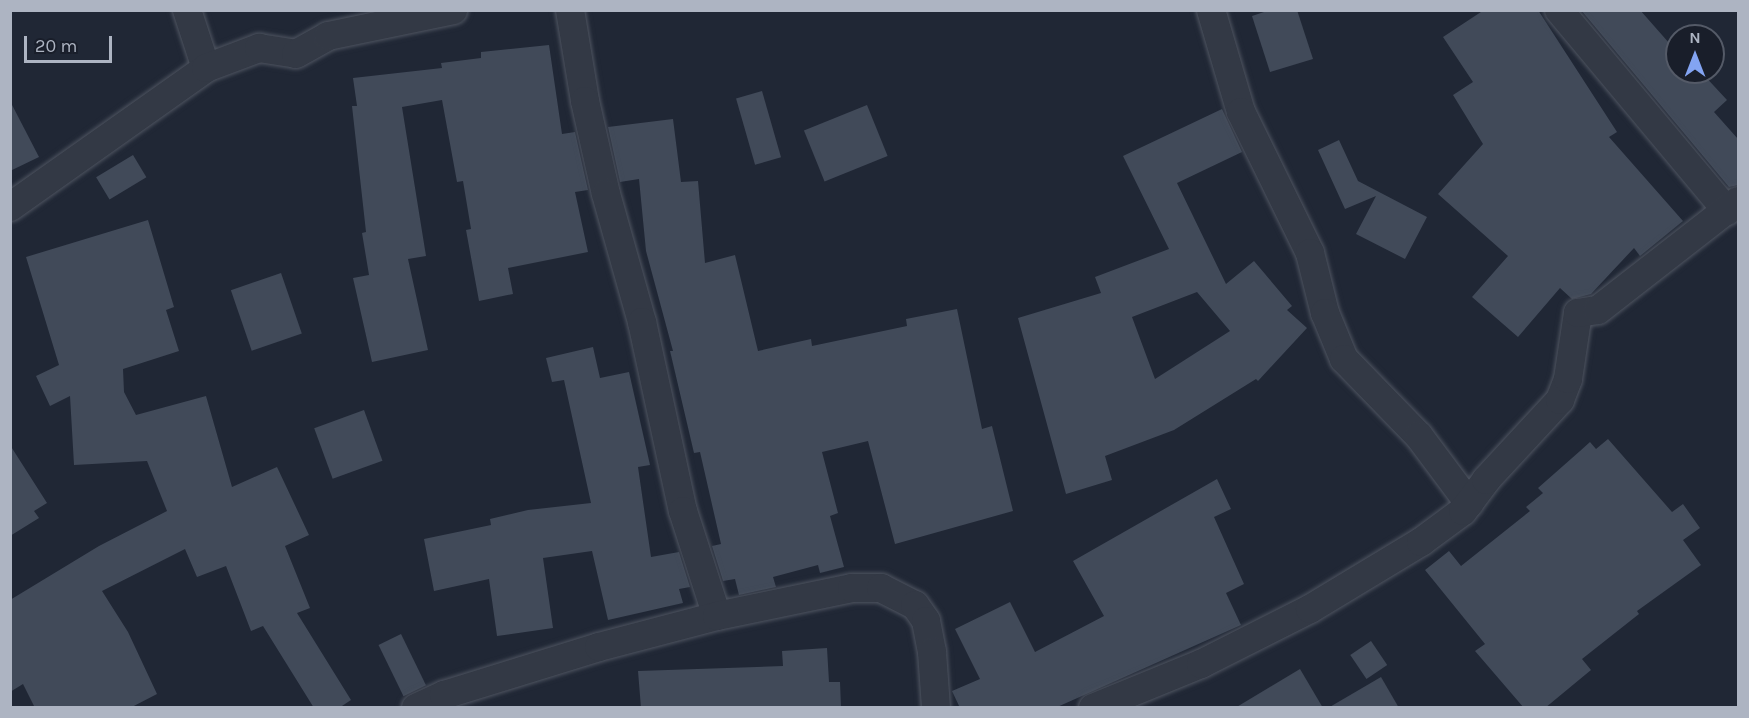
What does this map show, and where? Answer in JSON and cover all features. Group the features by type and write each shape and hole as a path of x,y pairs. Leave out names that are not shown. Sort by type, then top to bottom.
{"street":[{"path":"187,10 206,68"},
{"path":"10,207 206,68 259,48 296,54 328,36 453,10"},
{"path":"570,10 585,101 606,194 642,322 683,511 717,616"},
{"path":"1211,10 1241,112 1310,253 1325,313 1344,359 1419,436 1469,503"},
{"path":"1093,708 1201,664 1310,609 1421,542 1469,503 1560,400 1568,379 1578,313 1598,310 1733,206 1559,10"},
{"path":"416,708 444,695 599,646 717,616 852,588 881,588 915,605 926,621 936,708"}],"building":[{"path":"1270,10 1297,10 1313,59 1270,72 1252,16"},
{"path":"1484,10 1538,10 1617,132 1609,137 1683,221 1640,256 1634,248 1591,294 1572,299 1560,288 1518,337 1472,297 1508,256 1438,194 1483,144 1453,95 1473,82 1443,37"},
{"path":"1581,10 1640,10 1665,38 1665,84 1712,84 1727,100 1714,112 1738,139 1738,185 1729,187"},
{"path":"549,45 562,134 575,132 588,190 575,192 588,252 508,268 513,294 479,301 466,230 471,229 463,181 457,182 442,100 402,107 426,256 408,259 428,350 372,362 353,278 369,275 362,233 366,232 352,106 357,106 353,78 442,68 441,63 481,58 481,52"},
{"path":"762,91 781,157 755,165 736,98"},
{"path":"10,101 39,157 10,171"},
{"path":"867,105 888,156 825,181 804,130"},
{"path":"1222,109 1242,152 1177,183 1226,284 1254,261 1292,306 1287,310 1307,328 1258,381 1256,379 1174,430 1105,456 1112,480 1066,494 1018,318 1101,293 1095,277 1169,249 1123,156","holes":["1197,292 1230,331 1155,379 1132,317"]},
{"path":"673,119 681,182 698,181 705,263 735,255 758,351 811,339 812,346 907,326 906,319 957,309 982,429 992,426 1013,511 895,544 868,441 822,452 838,513 830,516 844,567 820,573 818,565 773,577 776,587 739,595 735,579 723,581 712,546 721,544 700,452 694,453 670,351 673,351 646,251 639,179 620,182 608,127"},
{"path":"1339,140 1358,181 1427,217 1405,259 1356,234 1376,196 1345,209 1318,150"},
{"path":"133,155 146,177 110,199 96,177"},
{"path":"148,220 174,307 166,310 179,351 123,369 124,392 136,415 206,396 232,487 277,467 309,535 285,546 310,608 297,613 351,700 339,708 314,708 263,626 251,631 226,566 197,577 185,549 102,591 128,632 157,694 130,708 35,708 23,684 10,692 10,600 99,546 167,511 147,461 74,465 70,396 50,406 36,376 59,365 26,257"},
{"path":"281,273 302,334 252,351 231,290"},
{"path":"593,347 600,378 629,372 650,465 638,467 651,557 679,552 690,587 679,589 683,603 608,620 592,551 543,558 553,628 497,636 489,579 434,591 424,539 491,525 490,519 528,510 591,503 564,380 552,382 546,358"},
{"path":"364,410 382,461 333,479 314,428"},
{"path":"1608,439 1672,512 1683,504 1700,528 1683,540 1701,565 1637,611 1639,614 1582,659 1591,670 1545,708 1524,708 1475,651 1485,644 1425,570 1449,551 1461,566 1530,511 1526,507 1543,493 1538,488 1590,442 1596,449"},
{"path":"10,445 47,503 34,511 39,518 10,536"},
{"path":"1217,479 1231,509 1214,517 1244,584 1226,593 1241,625 1055,708 960,708 952,691 980,679 955,629 1010,602 1035,652 1104,616 1073,561"},
{"path":"401,634 426,685 404,696 379,645"},
{"path":"1371,641 1387,665 1366,679 1350,655"},
{"path":"827,648 829,682 840,682 841,707 641,708 638,671 783,666 782,651"},
{"path":"1300,669 1323,708 1235,708"},
{"path":"1381,677 1399,708 1328,708"}]}
